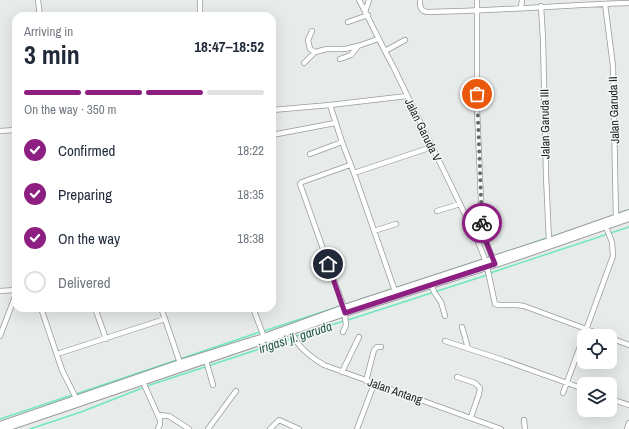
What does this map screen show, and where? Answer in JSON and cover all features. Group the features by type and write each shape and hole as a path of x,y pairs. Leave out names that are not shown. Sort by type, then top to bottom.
{"main road":[{"path":"519,253 606,226 629,212"},
{"path":"396,294 434,290 487,269 494,262 549,241 616,220 629,218"},
{"path":"1,427 15,427 146,386 264,337 396,294 487,269"},
{"path":"1,427 76,398 180,363 206,362 294,336 345,311"}],"street":[{"path":"38,0 40,12"},
{"path":"200,0 200,12"},
{"name":"Jalan Garuda V","path":"359,0 367,13 378,40 385,51 477,239 487,269 494,302 496,305 524,306 587,329"},
{"path":"348,22 367,13 369,0"},
{"path":"420,0 422,11 427,12 477,11 580,2 605,4 629,3"},
{"path":"477,0 477,108 482,225 485,239 494,262"},
{"path":"521,8 522,0"},
{"path":"547,6 548,0"},
{"name":"Jalan Garuda II","path":"605,4 613,66 616,220"},
{"name":"Jalan Garuda III","path":"540,6 543,39 549,241"},
{"path":"312,31 308,40 310,50 314,52"},
{"path":"304,63 314,52 327,49 344,49 378,40"},
{"path":"385,51 404,40"},
{"path":"340,59 351,55 358,46"},
{"path":"276,110 407,96"},
{"path":"330,105 335,123 396,294"},
{"path":"276,134 335,123"},
{"path":"0,132 12,130"},
{"path":"310,154 342,142"},
{"path":"354,173 432,147"},
{"path":"343,332 346,322 345,311 300,184 350,165"},
{"path":"437,211 460,204"},
{"path":"374,231 396,224"},
{"path":"587,329 613,256 613,247 606,226"},
{"path":"0,290 12,290"},
{"path":"434,290 441,302 445,316"},
{"path":"0,336 12,304"},
{"path":"42,312 62,370 76,398"},
{"path":"96,312 106,339"},
{"path":"162,312 180,363"},
{"path":"255,312 264,337"},
{"path":"57,354 165,319"},
{"path":"462,327 468,348"},
{"name":"Jalan Antang","path":"294,336 308,355 324,365 501,429"},
{"path":"342,372 359,337"},
{"path":"446,341 577,387"},
{"path":"617,341 629,345"},
{"path":"366,381 375,348 381,347"},
{"path":"563,393 577,355"},
{"path":"206,362 213,385"},
{"path":"457,377 475,383 480,388 471,417"},
{"path":"356,429 374,384"},
{"path":"146,386 158,415 160,424 158,429"},
{"path":"208,429 236,391"},
{"path":"617,402 629,406"},
{"path":"158,415 164,414 176,419 189,429"},
{"path":"270,429 279,420 299,429"},
{"path":"524,420 525,429"},
{"path":"627,429 629,423"}],"waterway":[{"path":"619,213 629,210"},
{"name":"irigasi jl. garuda","path":"490,273 629,227"},
{"path":"551,237 575,229"},
{"path":"494,256 547,238"},
{"path":"264,331 490,257"},
{"name":"irigasi jl. garuda","path":"348,320 487,275"},
{"name":"irigasi jl. garuda","path":"296,336 344,321"},
{"path":"76,394 260,332"},
{"name":"irigasi jl. garuda","path":"30,429 81,412 150,385 293,338"},
{"path":"0,419 72,395"}],"way so far":[{"path":"477,94 482,223"}],"route":[{"path":"328,264 345,313 432,286 495,264 483,235 482,223"}]}
